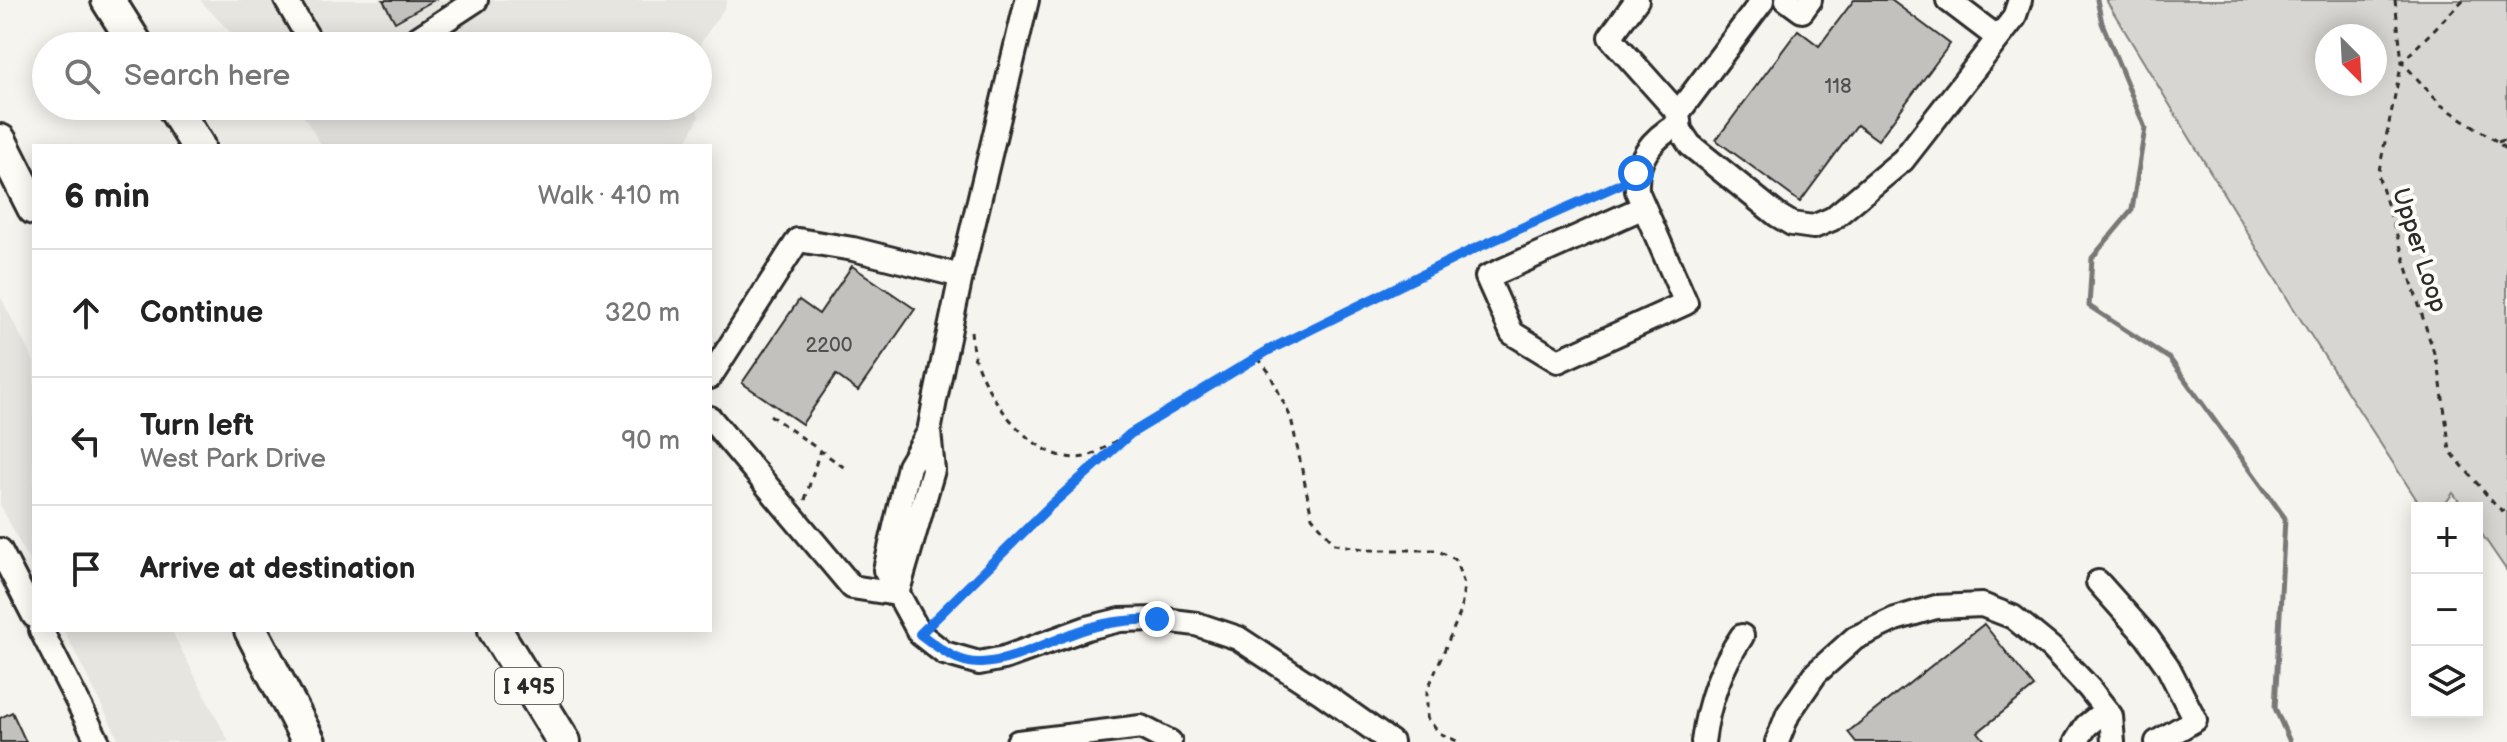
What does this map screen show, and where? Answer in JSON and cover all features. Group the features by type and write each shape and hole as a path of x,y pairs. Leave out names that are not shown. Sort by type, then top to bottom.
{"highway":[{"path":"108,0 128,32"},
{"path":"182,120 197,144"},
{"path":"0,141 32,204"},
{"path":"252,632 309,742"},
{"name":"I 495","path":"496,632 564,742"}],"street":[{"path":"286,0 305,32"},
{"path":"427,32 476,0"},
{"path":"1027,0 959,285 929,432 909,466 885,570 920,634 944,653 979,663 1004,658 1087,628 1120,620 1157,619 1196,624 1238,638 1391,742"},
{"path":"1637,0 1610,37 1678,118 1690,145 1777,215 1792,224 1813,227 1832,219 1903,160 2014,18 2020,0"},
{"path":"1644,207 1487,277 1512,333 1558,361 1686,303 1644,207 1637,191 1636,177 1646,153 1659,135 1678,118 1763,0"},
{"path":"1787,0 1802,11 1810,0"},
{"path":"1948,0 1998,38"},
{"path":"712,374 798,240 853,249 959,285"},
{"path":"712,420 852,587 897,594"},
{"path":"0,550 7,580 32,613"},
{"path":"2098,582 2147,637 2168,667 2195,720 2157,742"},
{"path":"1777,742 1788,714 1816,673 1855,638 1895,619 1936,607 1982,605 2013,617 2051,648 2111,716 2113,742"},
{"path":"42,632 98,742"},
{"path":"1703,742 1715,686 1730,653 1742,636"},
{"path":"2076,742 2086,726 2106,710"},
{"path":"1018,742 1141,727 1170,742"}],"path":[{"path":"2395,0 2402,62 2441,105 2507,151"},
{"path":"2402,62 2463,0"},
{"name":"Upper Loop","path":"2402,62 2378,175 2439,369 2450,451 2496,506 2507,514"},
{"path":"2498,142 2507,139"},
{"path":"959,285 975,357 1009,421 1049,452 1086,457 1258,358 1474,249 1636,177"},
{"path":"1258,358 1269,372 1291,418 1312,517 1335,544 1369,550 1436,550 1455,559 1464,584 1461,611 1427,691 1427,718 1439,733 1459,742"},
{"path":"770,415 845,468"},
{"path":"920,634 1051,505 1130,434"},
{"path":"796,521 820,450"}],"shaded area":[{"path":"200,0 727,0 708,32 230,32"},
{"path":"2106,0 2507,0 2507,571 2483,536 2483,502 2460,502 2453,493 2446,502 2418,502 2292,306"},
{"path":"306,120 697,120 685,144 321,144"},
{"path":"0,296 32,358 32,567 0,504"},
{"path":"65,632 172,632 229,742 120,742"}],"building":[{"path":"383,0 434,0 395,22"},
{"path":"1854,0 1891,0 1950,44 1878,140 1857,125 1800,202 1716,140 1798,30 1819,46"},
{"path":"852,266 915,309 858,391 836,375 802,424 742,383 799,300 819,314"},
{"path":"1984,624 2034,687 1978,732 1986,742 1856,742 1848,732"},
{"path":"12,712 26,742 0,742 0,718"}],"waterway":[{"path":"2097,0 2102,23 2145,128 2132,210 2092,258 2089,306 2170,359 2285,518 2275,708 2290,742"}],"route":[{"path":"1157,619 1120,620 1087,628 1038,647 979,663 944,653 920,634 1051,505 1130,434 1269,350 1474,249 1636,177 1636,173"}]}
